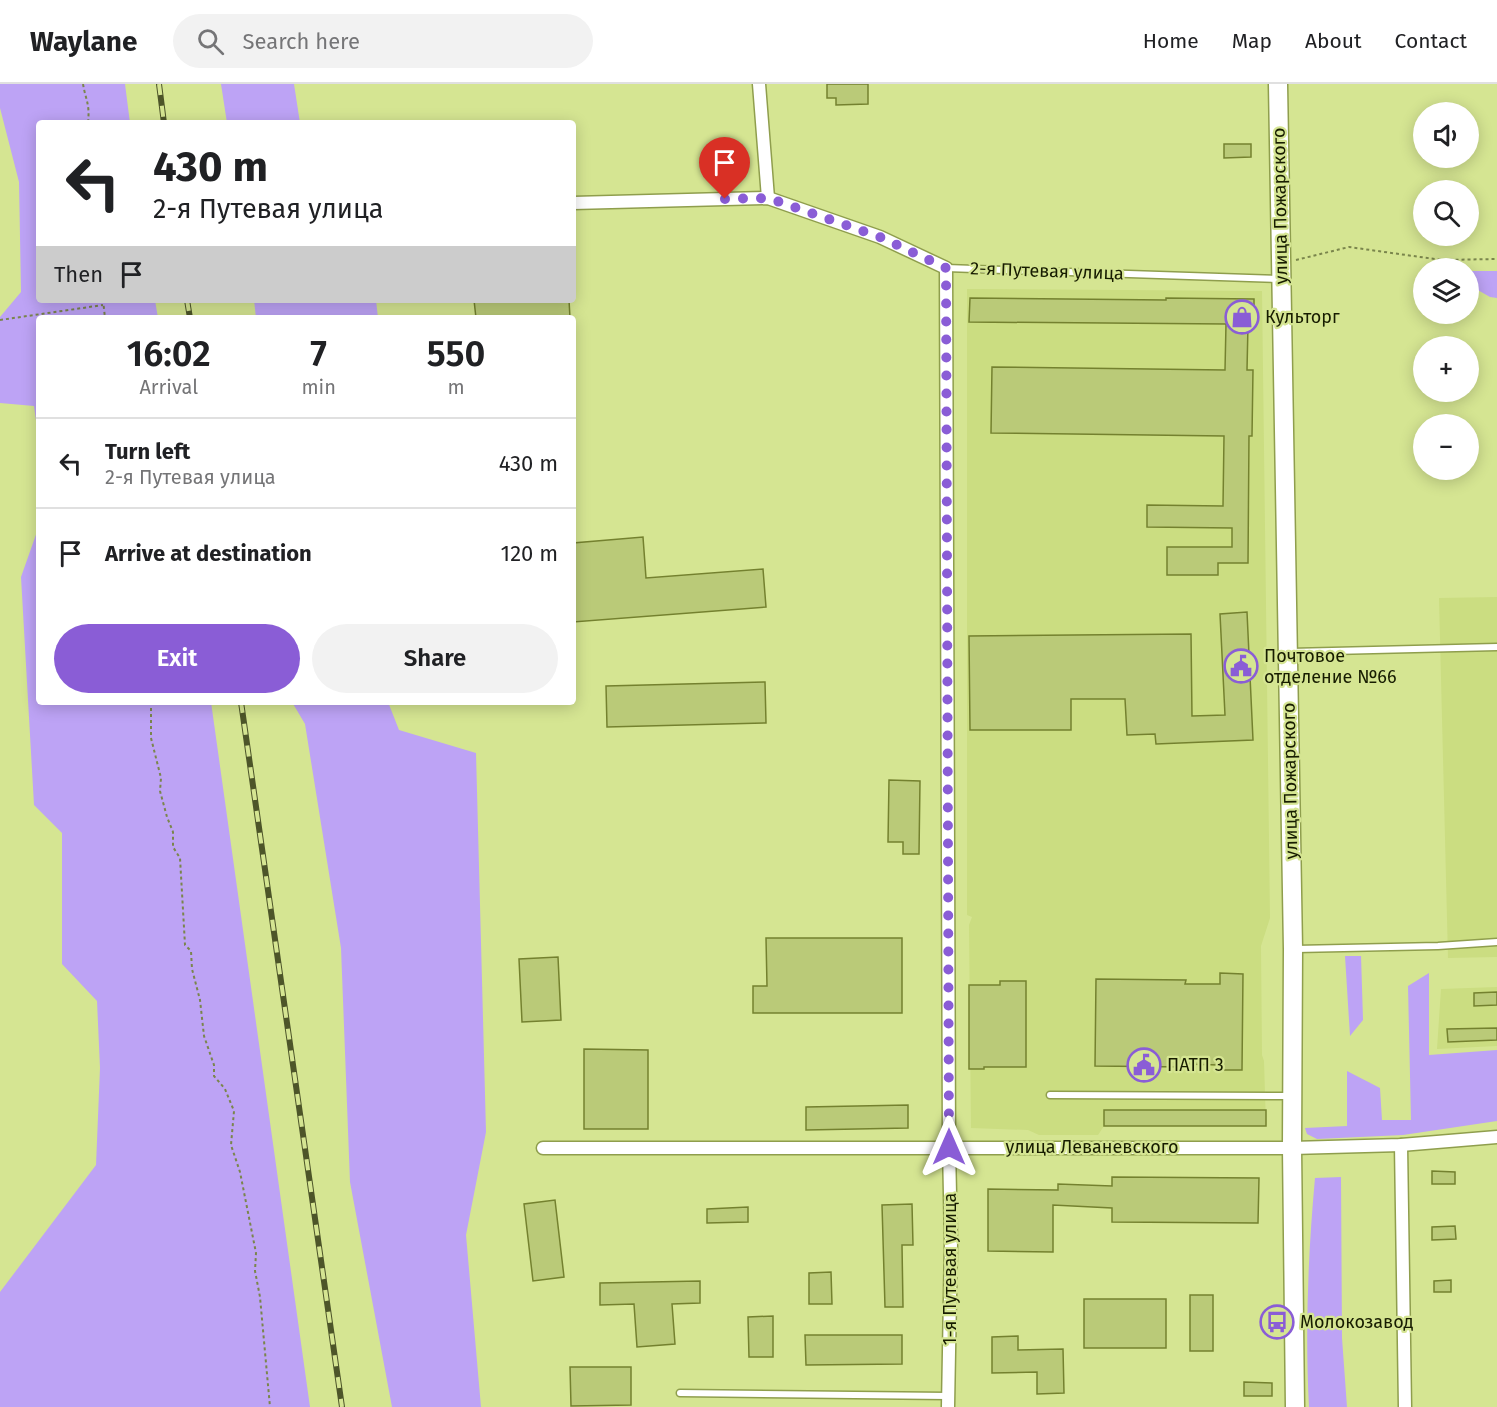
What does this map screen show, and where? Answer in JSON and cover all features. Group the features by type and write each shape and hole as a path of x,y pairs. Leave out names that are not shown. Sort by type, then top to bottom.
{"street":[{"path":"759,84 768,198"},
{"name":"улица Пожарского","path":"1278,84 1293,949 1292,1148 1295,1407"},
{"name":"2-я Путевая улица","path":"576,203 768,198 880,237 946,268"},
{"name":"1-я Путевая улица","path":"946,268 951,1242 948,1402"},
{"name":"улица Леваневского","path":"543,1148 1292,1148 1401,1145 1497,1137"},
{"path":"1401,1145 1405,1407"}],"lane":[{"name":"2-я Путевая улица","path":"946,268 1281,271"},
{"path":"1288,652 1497,648"},
{"path":"1293,949 1438,946 1497,942"},
{"path":"1050,1095 1292,1096"},
{"path":"680,1393 948,1402"}],"path":[{"path":"83,84 90,105 88,120"},
{"path":"1281,271 1349,246 1442,260 1497,260"},
{"path":"0,320 103,305 105,315"},
{"path":"151,705 151,738 161,778 160,791 173,832 173,846 180,858 185,945 191,951 204,1036 214,1065 214,1076 225,1089 234,1111 231,1144 240,1172 256,1253 255,1271 260,1297 270,1407"}],"shaded area":[{"path":"0,84 125,84 130,120 36,120 36,303 156,303 158,315 36,315 36,421 34,406 0,403 0,317 21,292 19,182 0,108"},
{"path":"221,84 294,84 300,120 227,120"},
{"path":"1479,271 1497,271 1497,298 1479,291"},
{"path":"967,289 1262,291 1270,918 1261,946 1262,1055 1266,1126 1104,1126 1098,1135 1039,1135 1028,1130 971,1128 969,925 972,917 967,915"},
{"path":"254,303 376,303 378,315 256,315"},
{"path":"36,534 36,705 211,705 310,1407 0,1407 0,1292 96,1165 100,1068 97,1001 62,964 62,833 34,805 21,577"},
{"path":"1497,597 1497,957 1448,958 1439,598"},
{"path":"294,705 389,705 399,730 476,753 486,1132 466,1235 481,1407 392,1407 350,1182 341,948 305,724"},
{"path":"1345,956 1361,956 1363,1020 1350,1036"},
{"path":"1429,973 1429,1055 1497,1050 1497,1121 1403,1135 1317,1139 1307,1134 1305,1128 1347,1126 1347,1071 1380,1088 1382,1120 1411,1120 1408,986"},
{"path":"1497,987 1497,1046 1437,1049 1441,989"},
{"path":"1341,1177 1342,1338 1347,1407 1309,1407 1308,1292 1315,1178"}],"building":[{"path":"827,84 868,84 868,104 836,105 836,98 827,98"},
{"path":"1224,144 1251,144 1251,157 1224,158"},
{"path":"970,298 1254,299 1254,325 1248,325 1247,370 1253,370 1252,436 1249,436 1248,563 1218,563 1218,575 1167,575 1167,547 1232,547 1232,528 1147,527 1147,505 1223,506 1224,436 991,433 992,367 1225,370 1226,324 969,322"},
{"path":"474,303 569,303 570,315 476,315"},
{"path":"643,537 646,578 763,569 766,607 576,622 576,543"},
{"path":"1247,612 1253,740 1156,744 1155,734 1127,735 1125,699 1071,699 1071,730 970,730 969,636 1191,634 1192,716 1225,715 1220,614"},
{"path":"765,682 766,723 607,727 606,686"},
{"path":"889,780 920,781 919,854 903,854 903,842 888,842"},
{"path":"766,938 902,938 902,1013 753,1013 753,986 767,986"},
{"path":"558,957 561,1020 522,1022 519,959"},
{"path":"1220,973 1243,974 1242,1070 1219,1070 1219,1065 1185,1064 1185,1067 1095,1066 1096,979 1186,980 1185,984 1220,984"},
{"path":"1000,981 1026,981 1026,1067 969,1069 969,985 1000,985"},
{"path":"1497,992 1497,1005 1474,1006 1474,993"},
{"path":"1497,1028 1497,1040 1448,1042 1447,1029"},
{"path":"584,1049 648,1050 648,1129 584,1129"},
{"path":"908,1105 908,1128 806,1130 806,1107"},
{"path":"1104,1110 1266,1110 1266,1126 1104,1126"},
{"path":"1432,1171 1455,1172 1455,1184 1432,1184"},
{"path":"1112,1177 1259,1178 1258,1223 1112,1222 1112,1208 1053,1205 1053,1252 988,1251 988,1189 1058,1190 1058,1184 1112,1186"},
{"path":"555,1200 564,1277 533,1281 524,1204"},
{"path":"912,1204 913,1245 902,1245 903,1307 885,1307 882,1205"},
{"path":"748,1207 748,1222 707,1223 707,1209"},
{"path":"1455,1226 1456,1239 1432,1240 1432,1227"},
{"path":"831,1272 832,1304 809,1304 809,1273"},
{"path":"1451,1280 1451,1292 1434,1292 1434,1281"},
{"path":"700,1281 700,1303 672,1304 675,1344 637,1347 634,1304 600,1305 600,1283"},
{"path":"1190,1295 1213,1295 1213,1351 1190,1351"},
{"path":"1084,1299 1166,1299 1166,1348 1084,1348"},
{"path":"773,1316 773,1357 749,1357 748,1317"},
{"path":"805,1335 902,1335 902,1364 806,1365"},
{"path":"1018,1336 1018,1350 1063,1349 1064,1393 1037,1394 1037,1372 992,1373 992,1337"},
{"path":"570,1367 631,1367 631,1405 571,1406"},
{"path":"1244,1382 1272,1383 1272,1396 1244,1396"}],"railway":[{"path":"159,84 164,120"},
{"path":"188,303 190,315"},
{"path":"241,705 342,1407"}],"place":[{"name":"Культорг","path":"1242,317"},
{"name":"Почтовое отделение №66","path":"1241,666"},
{"name":"ПАТП 3","path":"1144,1065"},
{"name":"Молокозавод","path":"1277,1322"}],"route":[{"path":"725,199 768,198 880,237 946,268 949,1147"}]}
